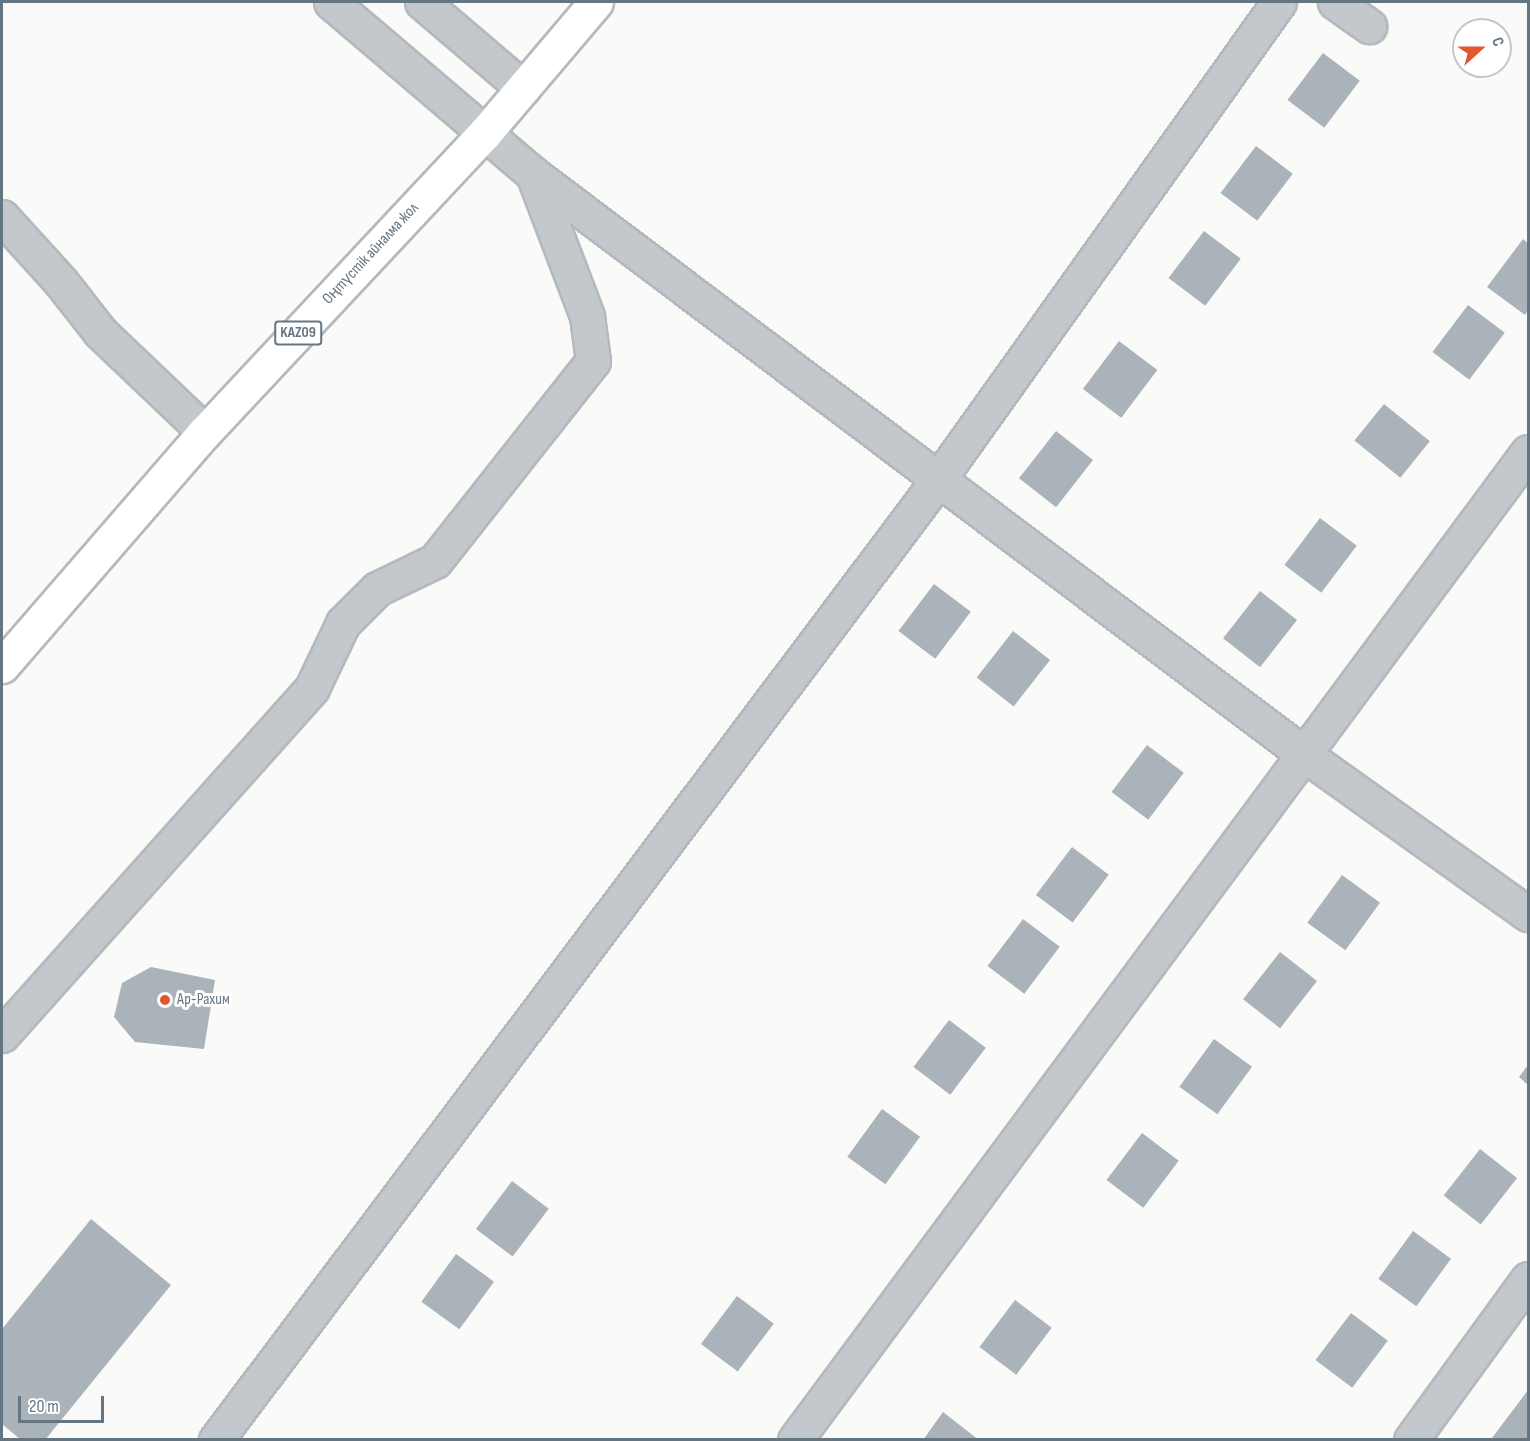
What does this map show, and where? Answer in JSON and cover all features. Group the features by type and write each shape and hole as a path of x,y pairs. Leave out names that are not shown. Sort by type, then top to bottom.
{"highway":[{"name":"Оңтүстік айналма жол","path":"2,666 205,432 484,134 596,2"}],"street":[{"path":"331,2 533,174 1305,755 1528,914"},
{"path":"422,2 523,88"},
{"path":"216,1440 938,480 1280,2"},
{"path":"1335,2 1369,26"},
{"path":"2,1035 312,688 343,623 377,589 435,561 593,361 587,316 533,174"},
{"path":"2,217 61,282 100,332 205,432"},
{"path":"795,1440 1528,452"},
{"path":"1412,1440 1528,1279"}],"building":[{"path":"1323,53 1360,81 1324,128 1287,100"},
{"path":"1256,146 1293,174 1257,221 1220,193"},
{"path":"1204,231 1241,259 1205,306 1168,278"},
{"path":"1523,239 1528,243 1528,310 1525,315 1487,287"},
{"path":"1468,305 1505,333 1469,380 1432,352"},
{"path":"1119,341 1157,370 1121,418 1083,389"},
{"path":"1384,404 1430,441 1400,478 1354,441"},
{"path":"1056,431 1093,460 1056,507 1019,478"},
{"path":"1320,518 1357,546 1321,593 1284,565"},
{"path":"934,584 971,612 935,659 898,631"},
{"path":"1260,591 1297,620 1260,667 1223,638"},
{"path":"1013,631 1050,660 1014,706 977,677"},
{"path":"1147,745 1184,773 1148,820 1111,792"},
{"path":"1072,847 1109,875 1073,923 1036,895"},
{"path":"1342,875 1380,903 1345,950 1307,923"},
{"path":"1023,919 1060,947 1024,994 987,966"},
{"path":"1280,952 1317,981 1280,1028 1243,999"},
{"name":"Ар-Рахим","path":"151,967 215,980 204,1049 135,1042 114,1017 122,983"},
{"path":"949,1020 986,1048 950,1095 913,1067"},
{"path":"1214,1039 1252,1067 1217,1114 1179,1087"},
{"path":"1528,1065 1528,1085 1519,1077"},
{"path":"882,1109 920,1137 885,1184 847,1157"},
{"path":"1142,1133 1179,1161 1143,1208 1106,1180"},
{"path":"1480,1149 1517,1178 1481,1224 1444,1195"},
{"path":"512,1181 549,1209 513,1257 476,1229"},
{"path":"91,1219 171,1285 45,1440 21,1440 2,1424 2,1329"},
{"path":"1413,1231 1451,1259 1416,1306 1378,1279"},
{"path":"456,1254 494,1282 459,1329 421,1302"},
{"path":"737,1296 774,1324 738,1372 701,1344"},
{"path":"1015,1300 1052,1328 1016,1375 979,1347"},
{"path":"1351,1313 1388,1341 1352,1388 1315,1360"},
{"path":"1528,1390 1528,1440 1493,1440 1492,1438"},
{"path":"943,1412 979,1440 923,1440"}],"place":[{"name":"Ар-Рахим","path":"165,1000"}]}
